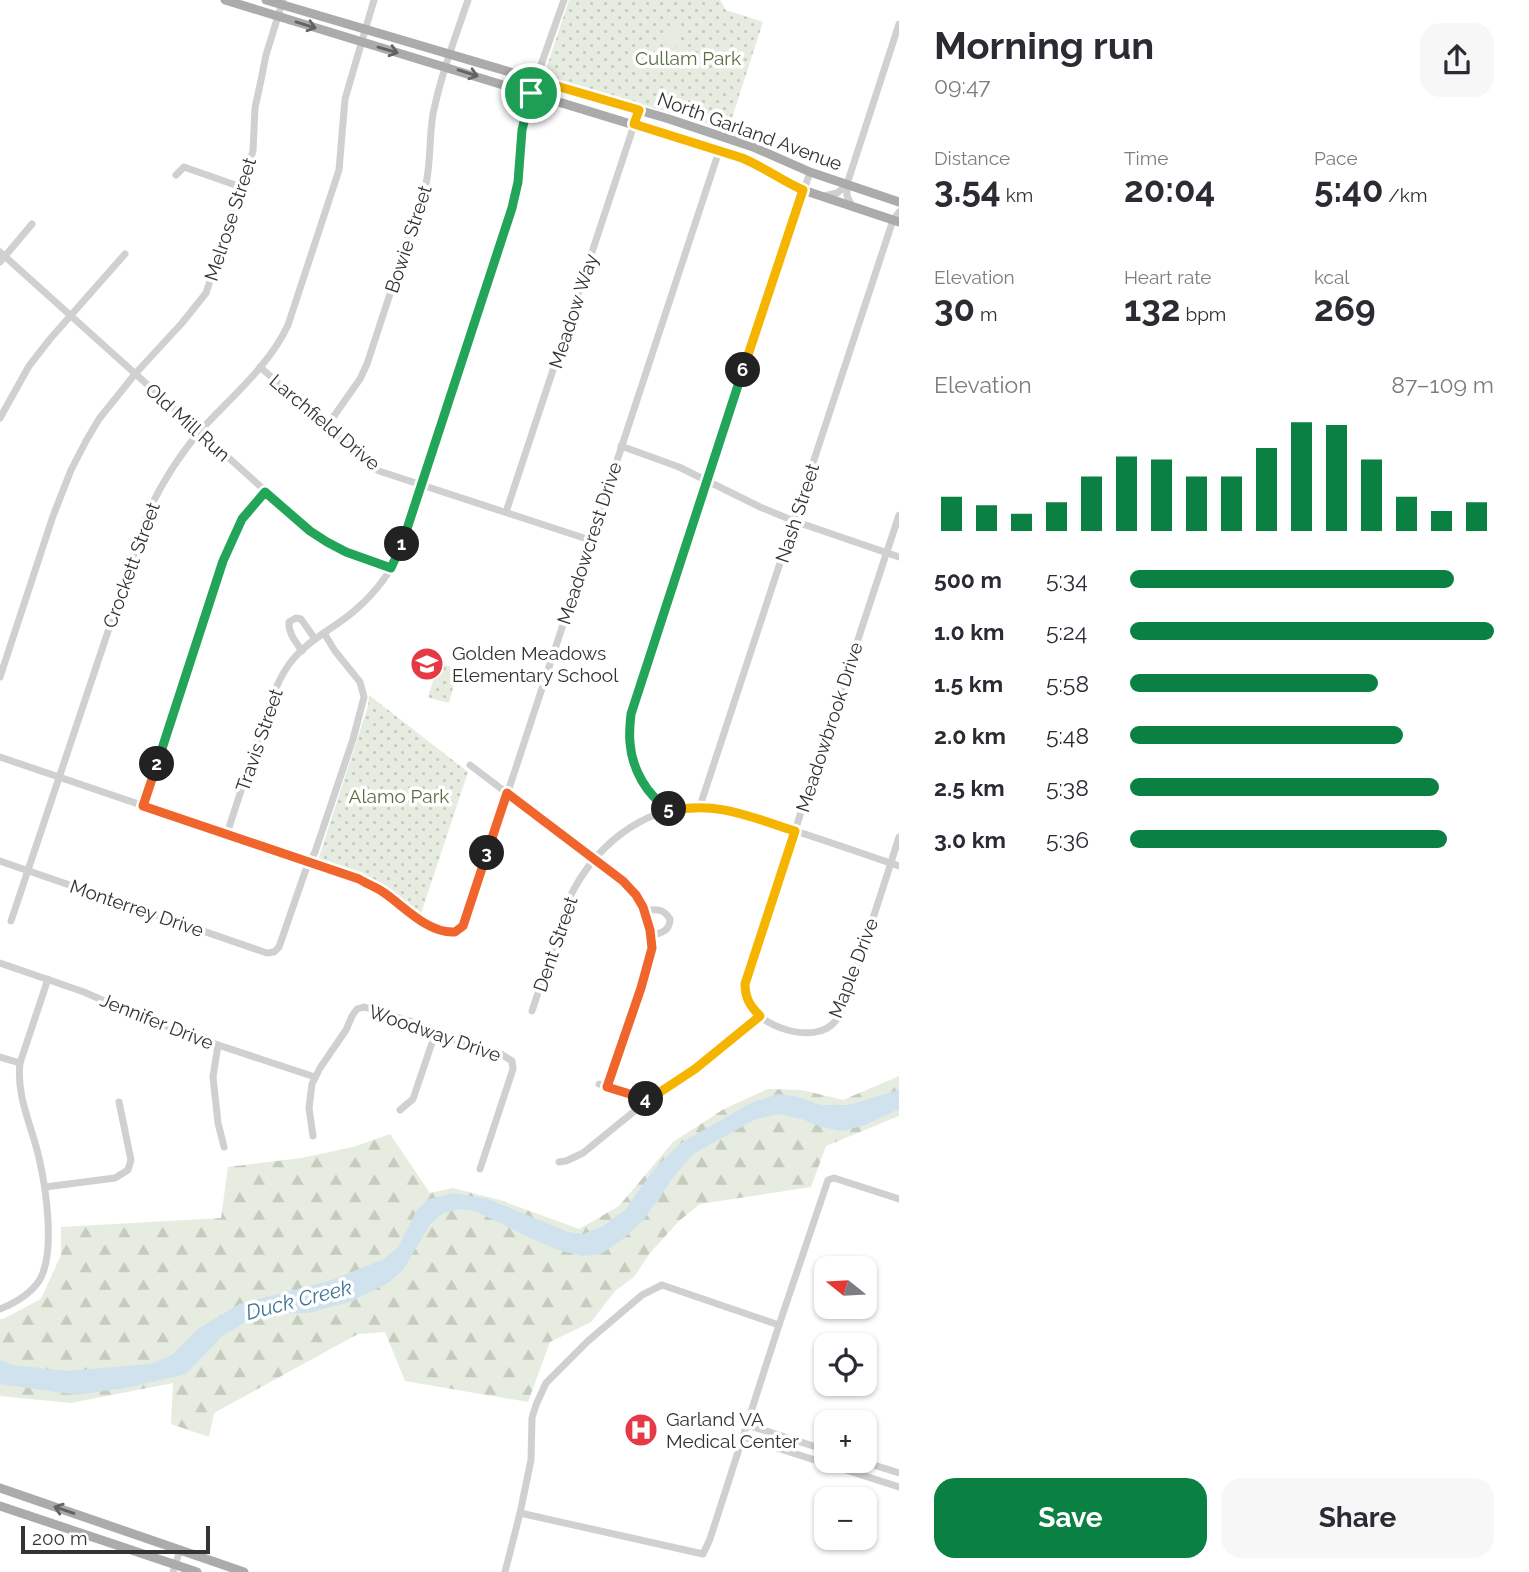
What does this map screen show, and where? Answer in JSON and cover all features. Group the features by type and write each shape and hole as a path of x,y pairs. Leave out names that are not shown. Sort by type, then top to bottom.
{"main road":[{"name":"North Garland Avenue","path":"225,0 719,151 756,164 803,190 897,218"},
{"name":"North Garland Avenue","path":"266,0 282,2 364,30 727,138 810,172 899,202"},
{"path":"719,151 727,138"},
{"path":"0,1488 244,1572"},
{"path":"0,1506 122,1546 174,1568 197,1572"},
{"path":"122,1546 127,1532"}],"street":[{"name":"Crockett Street","path":"11,921 148,512 158,491 199,432 260,367 279,343 288,325 339,170 345,99 374,0"},
{"name":"Bowie Street","path":"327,426 359,379 380,328 426,184 436,99 468,0"},
{"name":"Travis Street","path":"227,834 282,675 302,650 353,612 375,591 400,549 512,208 518,182 522,130 531,93 564,0"},
{"name":"Melrose Street","path":"0,677 53,516 71,470 99,419 206,293 253,151 255,108 266,55 282,2"},
{"path":"852,206 847,195 847,184 899,24"},
{"name":"Meadow Way","path":"506,512 639,110"},
{"name":"Meadowcrest Drive","path":"310,863 359,879 384,892 412,916 445,932 455,932 463,926 719,151"},
{"path":"176,175 184,167 241,187"},
{"path":"671,811 656,802 637,770 630,744 631,714 706,480 810,172"},
{"path":"822,196 837,194 847,184"},
{"path":"887,197 897,218"},
{"name":"Nash Street","path":"700,806 897,218"},
{"path":"2,257 32,225"},
{"path":"0,418 29,366 125,254"},
{"name":"Old Mill Run","path":"2,257 310,531 346,552 391,568"},
{"name":"Larchfield Drive","path":"260,367 379,471 590,540"},
{"path":"621,446 678,467 794,521 899,557"},
{"path":"143,806 223,561 242,519 265,492"},
{"name":"Meadowbrook Drive","path":"760,1016 745,996 745,984 899,515"},
{"path":"302,650 291,634 289,622 300,619 315,639"},
{"path":"0,757 310,863 353,739 364,697 360,682 324,634"},
{"path":"470,765 623,881 636,895 645,911 652,948 641,988 603,1085 648,1100"},
{"name":"Dent Street","path":"532,1012 569,899 577,883 594,859 622,832 647,818 700,806 721,808 899,866"},
{"name":"Maple Drive","path":"760,1016 796,1032 809,1034 830,1027 838,1018 899,837"},
{"name":"Monterrey Drive","path":"0,861 267,953 274,953 279,947 310,863"},
{"path":"645,911 661,910 670,919 668,929 651,936"},
{"name":"Jennifer Drive","path":"0,963 84,992 218,1045 314,1077"},
{"path":"0,1309 16,1302 33,1289 44,1270 47,1255 45,1187 39,1156 19,1090 20,1063 48,979"},
{"name":"Woodway Drive","path":"314,1077 340,1041 352,1016 357,1009 364,1007 501,1054 512,1061 513,1069 480,1169"},
{"path":"559,1162 583,1153 648,1100 695,1069 760,1016"},
{"path":"400,1110 413,1098 436,1031"},
{"path":"218,1045 213,1077 218,1123 224,1147"},
{"path":"0,1057 20,1063"},
{"path":"313,1136 309,1108 314,1077"},
{"path":"45,1187 116,1178 128,1170 131,1160 119,1102"},
{"path":"520,1513 703,1554 828,1180 834,1178 899,1199"},
{"path":"505,1572 531,1460 532,1418 536,1405 546,1383 588,1341 642,1294 662,1285 779,1325"},
{"path":"747,1425 814,1446"},
{"path":"743,1437 899,1487"},
{"path":"877,1466 899,1474"},
{"path":"174,1568 180,1550"}],"green space":[{"name":"Cullam Park","path":"569,0 720,0 726,10 763,22 728,130 544,75"},
{"path":"669,28 681,31 674,54 662,50"},
{"path":"439,663 458,669 449,703 428,696"},
{"name":"Alamo Park","path":"369,695 468,772 420,917 378,884 318,860 368,706"},
{"path":"899,1076 899,1116 826,1146 811,1187 700,1204 679,1221 650,1253 634,1277 615,1291 591,1322 550,1342 528,1402 405,1381 385,1332 358,1334 214,1413 209,1437 171,1424 173,1383 71,1403 0,1396 0,1319 41,1299 61,1255 61,1227 221,1218 228,1167 301,1158 353,1147 390,1134 430,1193 453,1188 500,1200 579,1229 619,1206 673,1142 724,1109 768,1089 802,1090 843,1100"}],"water":[{"name":"Duck Creek","path":"899,1090 899,1109 865,1125 843,1131 778,1114 756,1119 693,1154 645,1218 623,1239 601,1254 583,1256 558,1250 475,1211 459,1209 442,1214 431,1223 403,1270 388,1283 352,1301 308,1313 280,1313 251,1318 221,1337 186,1374 125,1388 77,1395 0,1384 0,1360 13,1365 68,1371 151,1364 172,1355 198,1329 239,1304 332,1280 384,1259 398,1247 417,1210 429,1199 453,1193 488,1199 568,1232 583,1234 603,1226 625,1210 655,1168 681,1143 751,1103 778,1094 821,1105 848,1105"}],"place":[{"name":"Golden Meadows Elementary School","path":"427,664"},
{"name":"Garland VA Medical Center","path":"641,1430"}],"route":[{"path":"536,80 639,110 634,124 742,158 803,190 631,714 630,744 643,782 656,802 671,811 700,806 721,808 795,831 745,984 745,996 760,1016 695,1069 648,1100 607,1087 652,948 643,907 623,881 507,793 463,926 451,933 412,916 384,892 359,879 143,806 223,561 242,519 265,492 310,531 327,542 346,552 391,568 422,484 512,208 518,182 522,130 531,93 536,80"}]}
